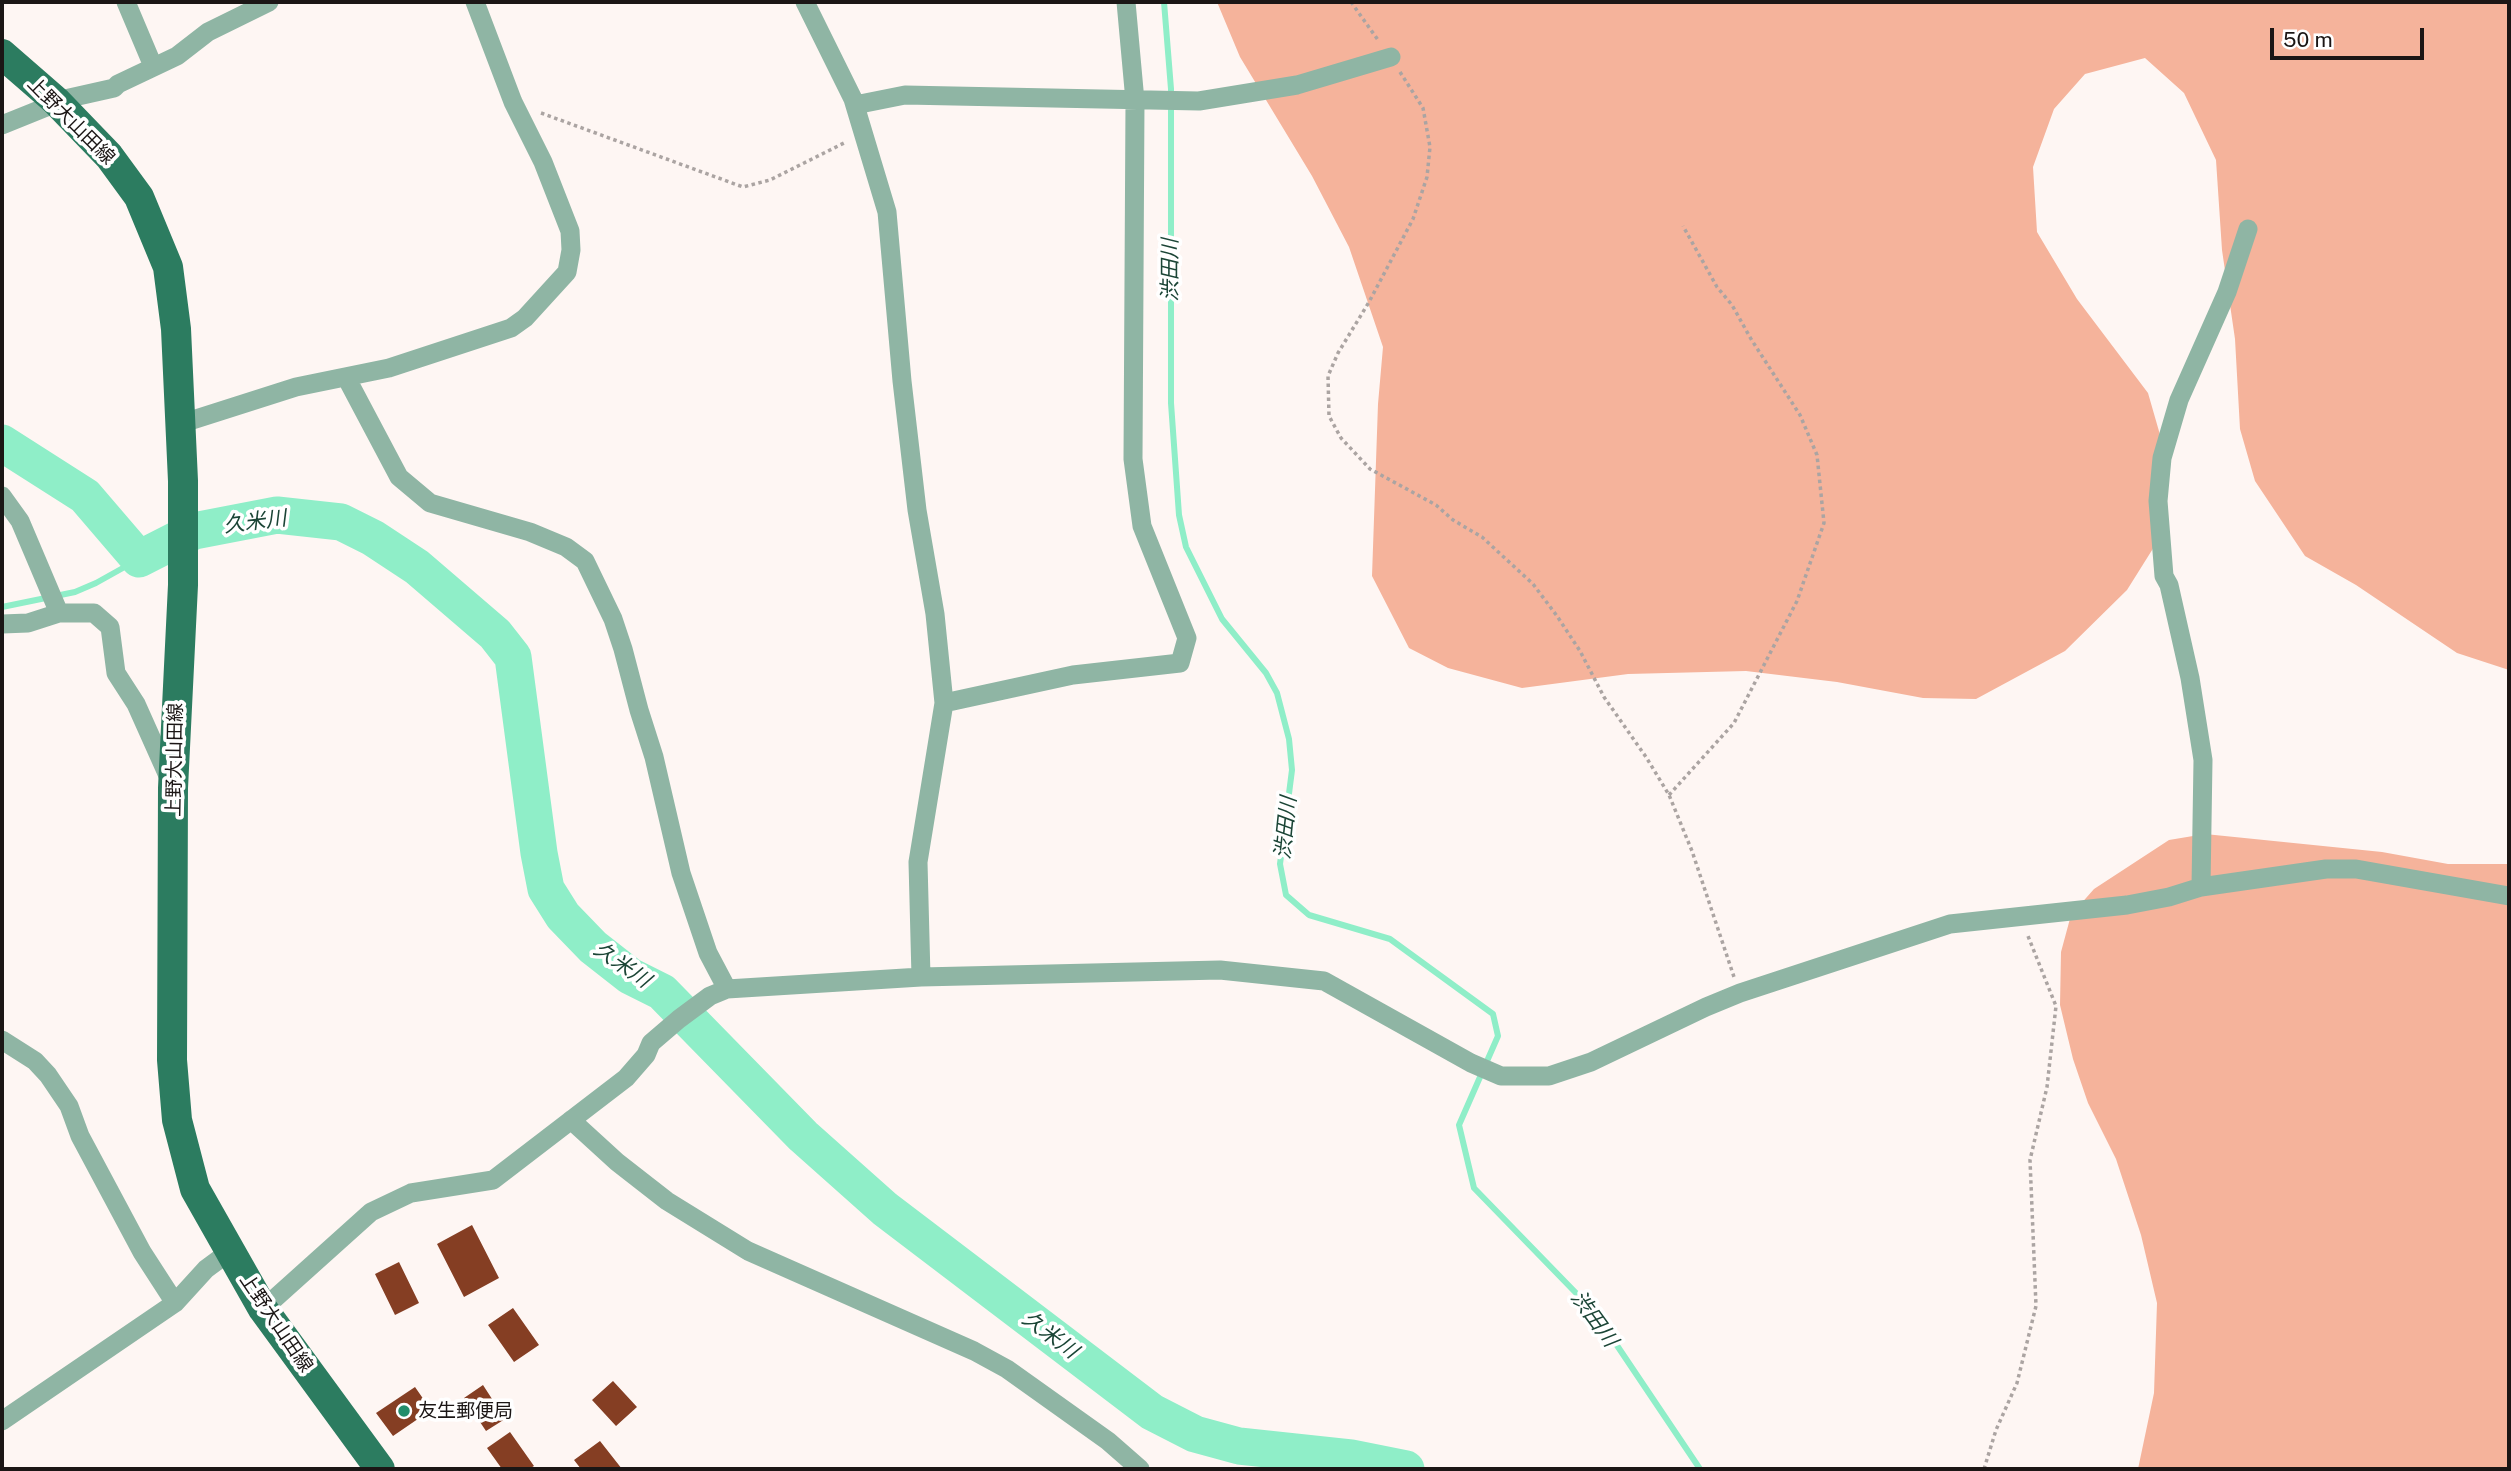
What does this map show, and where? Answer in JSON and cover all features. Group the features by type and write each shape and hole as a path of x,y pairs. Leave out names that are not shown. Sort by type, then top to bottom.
{"main road":[{"name":"上野大山田線","path":"2,54 56,101 109,156 139,197 168,267 176,328 183,481 183,585 173,788 172,1060 177,1120 195,1189 263,1310 380,1469"}],"street":[{"path":"126,2 153,66"},
{"path":"2,125 56,101 114,88 177,56 208,32 268,2"},
{"path":"180,424 296,387 389,368 511,328 525,317 567,272 571,250 570,231 543,162 513,102 475,2"},
{"path":"806,2 855,105 887,212 917,510 935,614 944,703 918,862 921,977"},
{"path":"944,703 1073,676 1181,663 1187,638 1142,526 1133,459 1142,101 1126,2"},
{"path":"855,105 905,95 1199,101 1297,85 1391,57"},
{"path":"2201,887 2203,760 2190,678 2169,585 2164,576 2158,501 2162,458 2179,400 2227,292 2248,229"},
{"path":"346,377 400,477 430,503 530,532 566,547 584,561 613,619 623,649 654,757 681,873 709,953 719,992"},
{"path":"2,496 20,521 59,612"},
{"path":"2,624 29,623 59,612 94,613 110,627 116,673 136,704 173,788"},
{"path":"263,1310 371,1212 411,1193 493,1181 626,1078 646,1055 651,1043 679,1019 719,992 921,977 1220,970 1324,981 1471,1063 1501,1076 1549,1076 1581,1065 1740,993 1950,924 2127,905 2169,897 2201,887 2315,870 2356,869 2509,896"},
{"path":"2,1040 35,1061 62,1096 80,1136 142,1252 175,1303"},
{"path":"571,1120 617,1162 667,1201 748,1251 962,1345 1007,1368 1108,1441 1140,1469"},
{"path":"2,1421 175,1303 206,1269 229,1252"}],"path":[{"path":"1351,2 1391,57 1423,108 1430,147 1427,177 1413,219 1370,302 1338,353 1328,376 1329,416 1341,438 1370,469 1436,505 1453,520 1482,537 1533,584 1580,651 1604,697 1669,795 1692,851 1740,993"},
{"path":"513,102 743,187 770,180 864,134"},
{"path":"1669,795 1734,723 1797,601 1824,523 1817,455 1800,415 1732,305 1717,287 1683,226"},
{"path":"1984,1469 1996,1430 2017,1383 2036,1306 2030,1160 2047,1087 2056,1006 2021,918"}],"shaded area":[{"path":"1217,2 2509,2 2509,670 2457,653 2356,585 2305,556 2255,481 2240,429 2235,339 2222,250 2216,160 2184,93 2145,58 2085,74 2054,109 2033,167 2037,232 2077,299 2148,393 2169,466 2164,531 2127,590 2065,651 1976,699 1923,698 1837,682 1746,671 1628,674 1522,688 1448,668 1409,648 1372,576 1378,404 1383,347 1349,247 1312,176 1240,57"},
{"path":"2205,834 2382,852 2448,864 2509,864 2509,1469 2138,1469 2154,1393 2157,1303 2141,1235 2116,1159 2088,1103 2073,1059 2060,1005 2061,952 2071,915 2094,889 2169,840"}],"building":[{"path":"472,1225 499,1278 464,1297 437,1244"},
{"path":"399,1262 419,1303 395,1315 375,1274"},
{"path":"513,1308 539,1345 514,1362 488,1325"},
{"path":"613,1381 637,1407 616,1426 592,1400"},
{"path":"483,1385 505,1419 486,1431 464,1398"},
{"path":"415,1387 431,1410 393,1436 376,1413"},
{"path":"510,1432 534,1466 529,1469 502,1469 487,1448"},
{"path":"600,1441 622,1469 581,1469 574,1460"}],"waterway":[{"name":"渋田川","path":"1164,2 1171,89 1171,403 1179,515 1186,547 1222,619 1266,673 1277,693 1289,739 1292,770 1280,864 1286,895 1309,915 1390,939 1493,1014 1498,1036 1459,1125 1474,1188 1576,1293 1614,1341 1700,1469"},
{"name":"久米川","path":"2,443 85,496 139,559 194,531 277,515 341,522 373,538 417,567 495,634 513,657 546,889 563,916 593,947 630,976 662,992 803,1136 885,1209 1152,1412 1195,1434 1239,1446 1351,1458 1406,1469"},
{"path":"2,607 75,592 139,559"}],"place":[{"name":"友生郵便局","path":"404,1411"}]}
